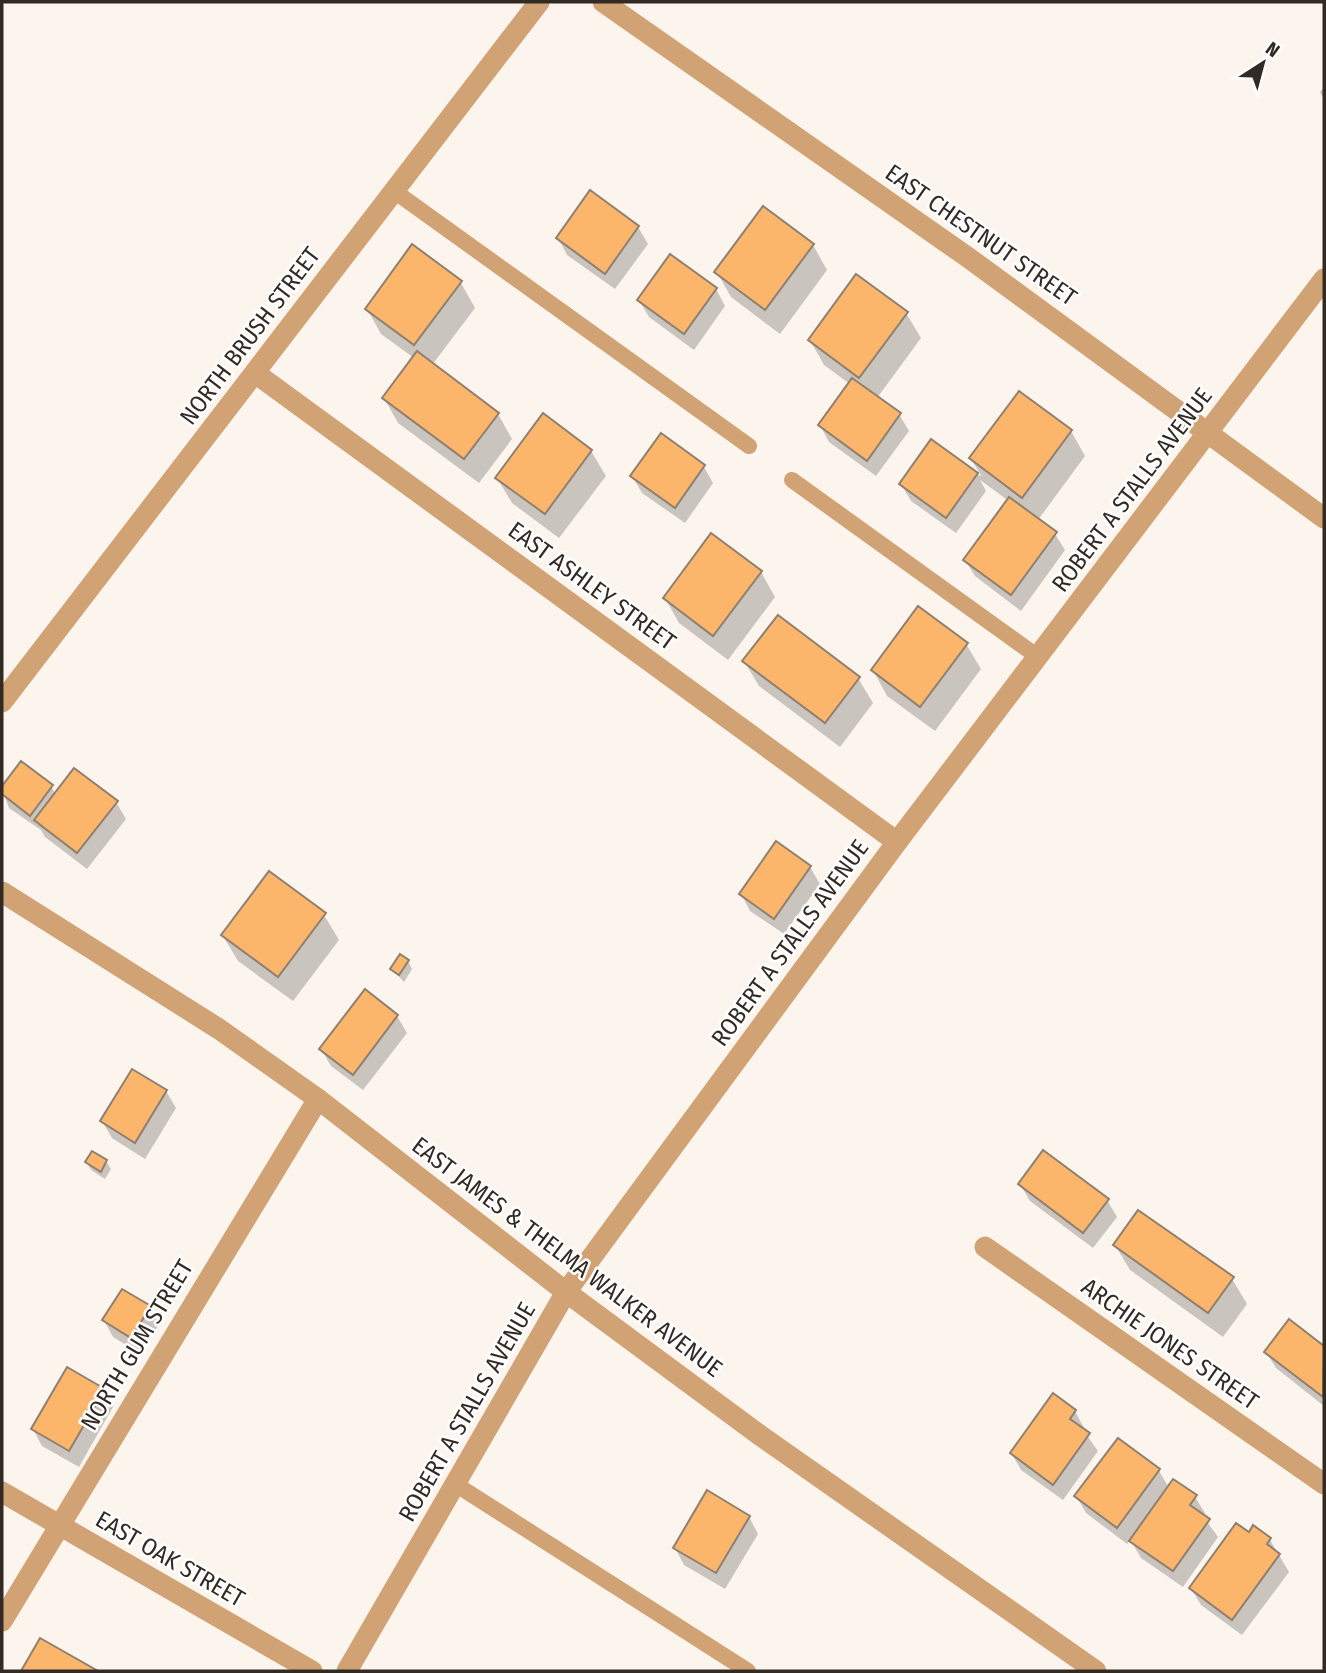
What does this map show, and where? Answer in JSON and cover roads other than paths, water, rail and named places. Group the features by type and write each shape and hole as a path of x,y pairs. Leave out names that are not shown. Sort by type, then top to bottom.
{"street":[{"name":"NORTH BRUSH STREET","path":"2,702 539,2"},
{"name":"EAST CHESTNUT STREET","path":"603,2 967,256 1324,518"},
{"name":"ROBERT A STALLS AVENUE","path":"347,1671 566,1292 897,842 1210,433 1324,279"},
{"name":"EAST ASHLEY STREET","path":"255,373 897,842"},
{"name":"EAST JAMES & THELMA WALKER AVENUE","path":"2,892 219,1028 318,1099 566,1292 761,1436 1096,1671"},
{"name":"NORTH GUM STREET","path":"2,1621 318,1099"},
{"name":"ARCHIE JONES STREET","path":"985,1247 1324,1484"},
{"name":"EAST OAK STREET","path":"2,1492 312,1671"}],"lane":[{"path":"394,191 749,446"},
{"path":"792,480 1038,657"},
{"path":"455,1485 748,1671"}]}
